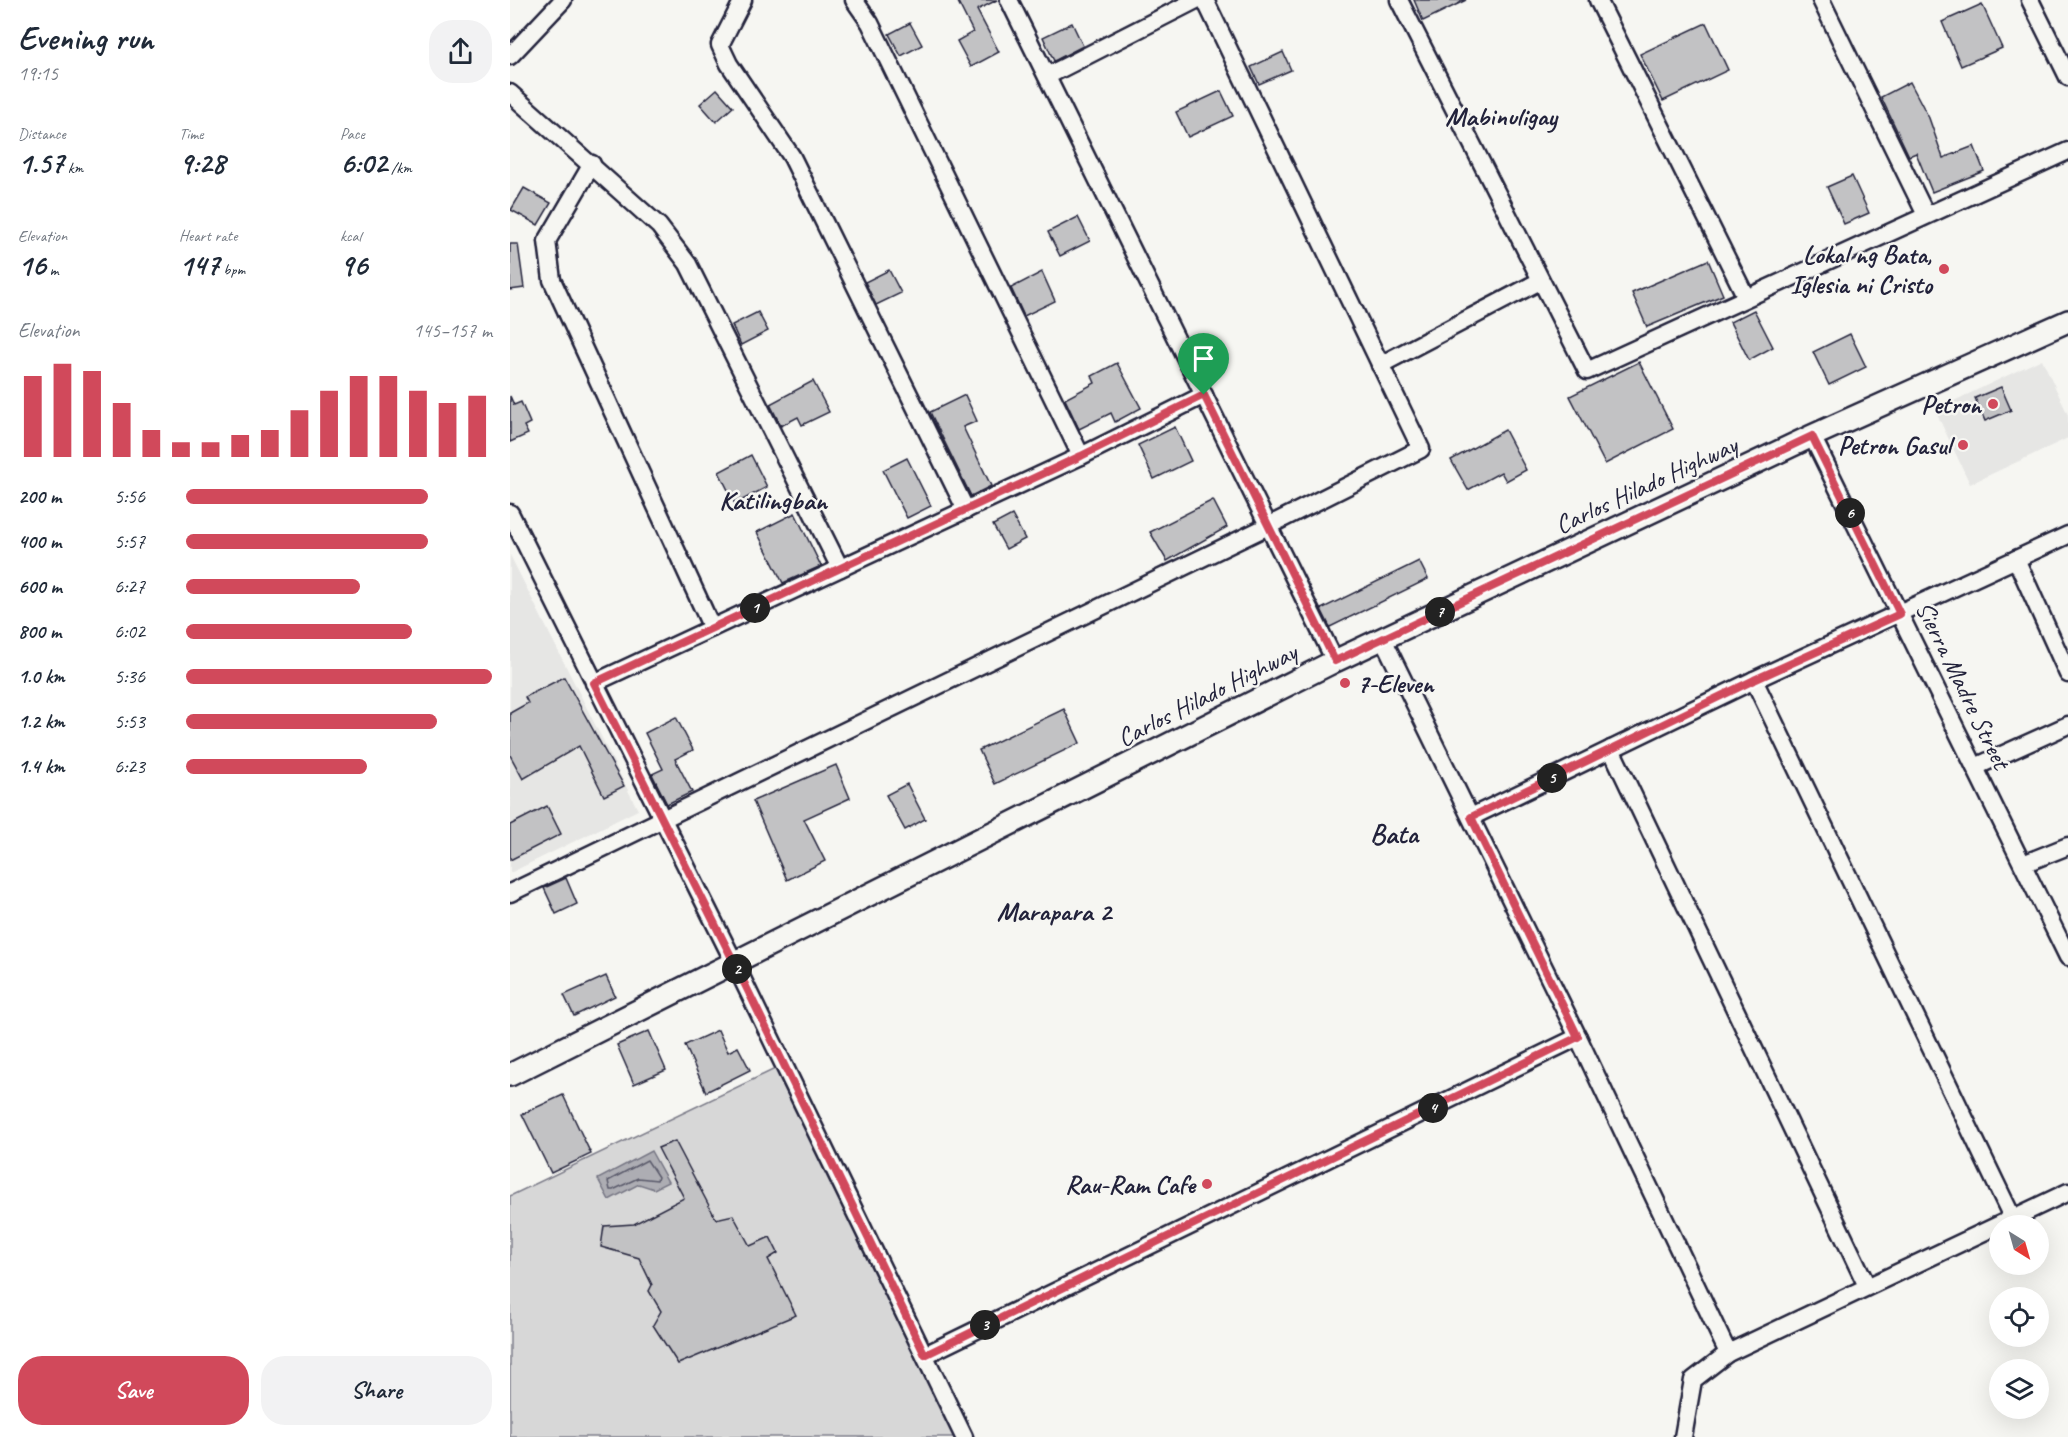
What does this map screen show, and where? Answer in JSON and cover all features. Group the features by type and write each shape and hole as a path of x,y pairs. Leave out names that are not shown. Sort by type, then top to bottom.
{"main road":[{"name":"Carlos Hilado Highway","path":"510,1075 1335,661 1812,436 2068,321"}],"street":[{"path":"510,56 562,0"},
{"path":"742,0 720,45 729,64 792,157 966,510"},
{"path":"854,0 870,23 1081,456"},
{"path":"1009,0 1335,661"},
{"path":"1047,76 1196,0"},
{"path":"510,893 1268,526 1421,449 1205,0"},
{"path":"1399,0 1587,370 2068,151"},
{"path":"1598,0 1746,297"},
{"path":"1821,0 1926,215"},
{"path":"2030,0 2068,77"},
{"path":"510,93 659,226 688,264 840,568"},
{"path":"592,164 547,241 552,280 712,628"},
{"path":"1380,365 1540,281"},
{"path":"594,683 1081,456 1204,395"},
{"name":"Sierra Madre Street","path":"1812,436 2068,957"},
{"path":"510,513 735,964 964,1437"},
{"path":"1471,817 1754,680 2068,535"},
{"path":"2016,559 2062,644 2068,674"},
{"path":"1383,639 1578,1037 1728,1353"},
{"path":"1754,680 2011,1215"},
{"path":"1975,767 2068,725"},
{"path":"1611,749 1867,1286"},
{"path":"2023,864 2068,846"},
{"path":"925,1355 1578,1037"},
{"path":"2021,1215 2068,1192"},
{"path":"1683,1437 1693,1380 1728,1353 1989,1230"}],"shaded area":[{"path":"2042,359 2068,415 2068,438 1970,484 1935,410"},
{"path":"510,555 638,810 510,873"},
{"path":"777,1068 957,1437 510,1437 510,1196"}],"water":[{"path":"651,1151 668,1182 654,1189 639,1184 609,1200 598,1179"}],"building":[{"path":"957,0 997,0 977,10 999,52 971,67 957,41 973,32"},
{"path":"1414,0 1466,0 1423,21"},
{"path":"1982,4 2002,48 1961,66 1942,22"},
{"path":"910,23 922,45 901,56 889,34"},
{"path":"1072,23 1083,46 1054,61 1043,37"},
{"path":"1706,23 1728,70 1663,101 1640,54"},
{"path":"1283,52 1291,70 1259,84 1251,67"},
{"path":"1910,82 1929,118 1943,158 1974,146 1984,171 1932,192 1916,153 1909,156 1881,97"},
{"path":"717,89 733,107 716,122 700,104"},
{"path":"1221,91 1233,116 1188,137 1176,112"},
{"path":"1852,176 1869,213 1844,224 1827,187"},
{"path":"524,188 551,203 538,225 511,210"},
{"path":"1078,217 1090,241 1060,256 1048,232"},
{"path":"510,244 518,244 524,288 510,290"},
{"path":"1708,260 1723,295 1647,327 1632,293"},
{"path":"889,270 901,293 876,305 865,282"},
{"path":"1042,272 1055,301 1024,316 1011,288"},
{"path":"1754,310 1773,347 1749,360 1730,322"},
{"path":"758,312 768,331 741,345 732,325"},
{"path":"1850,334 1866,367 1829,385 1813,352"},
{"path":"1639,362 1673,429 1605,464 1570,396"},
{"path":"1117,363 1141,408 1115,422 1111,413 1079,429 1065,399 1095,383 1092,376"},
{"path":"813,381 829,412 802,425 798,417 781,426 770,404"},
{"name":"Petron","path":"2001,387 2011,410 1985,421 1975,398"},
{"path":"965,395 977,421 963,427 991,486 971,496 930,412"},
{"path":"510,396 514,405 521,402 530,423 524,426 528,434 510,442"},
{"path":"1175,427 1191,461 1154,479 1138,445"},
{"path":"1505,430 1526,470 1506,481 1501,472 1468,490 1451,460"},
{"path":"751,455 767,487 735,504 719,472"},
{"path":"907,458 931,506 907,518 883,470"},
{"path":"1213,500 1227,527 1167,561 1150,532"},
{"path":"795,513 821,566 783,583 757,532"},
{"path":"1012,515 1025,539 1006,549 993,525"},
{"path":"1419,561 1428,579 1330,627 1321,609"},
{"path":"564,677 624,786 604,796 579,746 523,779 510,755 510,713 528,703 525,697"},
{"path":"1064,709 1080,743 995,784 979,750"},
{"path":"676,717 693,750 675,759 692,792 667,804 652,774 663,769 645,733"},
{"path":"836,765 850,798 804,819 825,861 787,880 753,801"},
{"path":"907,784 925,819 905,830 886,795"},
{"path":"547,806 561,834 510,860 510,825"},
{"path":"566,878 577,904 556,914 544,888"},
{"path":"606,976 615,996 574,1016 564,995"},
{"path":"718,1030 728,1052 738,1047 750,1070 706,1092 685,1045"},
{"path":"649,1031 666,1070 634,1084 617,1045"},
{"path":"563,1095 591,1154 551,1173 522,1114"},
{"path":"675,1141 716,1219 733,1215 750,1246 770,1237 778,1253 768,1259 796,1315 678,1364 653,1325 661,1311 649,1291 652,1285 639,1258 601,1247 604,1226 634,1224 684,1198 658,1148"}],"place":[{"name":"Lokal ng Bata, Iglesia ni Cristo","path":"1944,269"},
{"name":"Petron","path":"1993,404"},
{"name":"Petron Gasul","path":"1963,445"},
{"name":"7-Eleven","path":"1345,683"},
{"name":"Rau-Ram Cafe","path":"1207,1184"}],"district":[{"name":"Mabinuligay","path":"1501,116"},
{"name":"Katilingban","path":"773,500"},
{"name":"Bata","path":"1394,833"},
{"name":"Marapara 2","path":"1054,911"}],"route":[{"path":"1204,395 1335,661 1812,436 1900,614 1754,680 1471,817 1578,1037 925,1355 735,964 594,683 1081,456 1204,395"}]}
